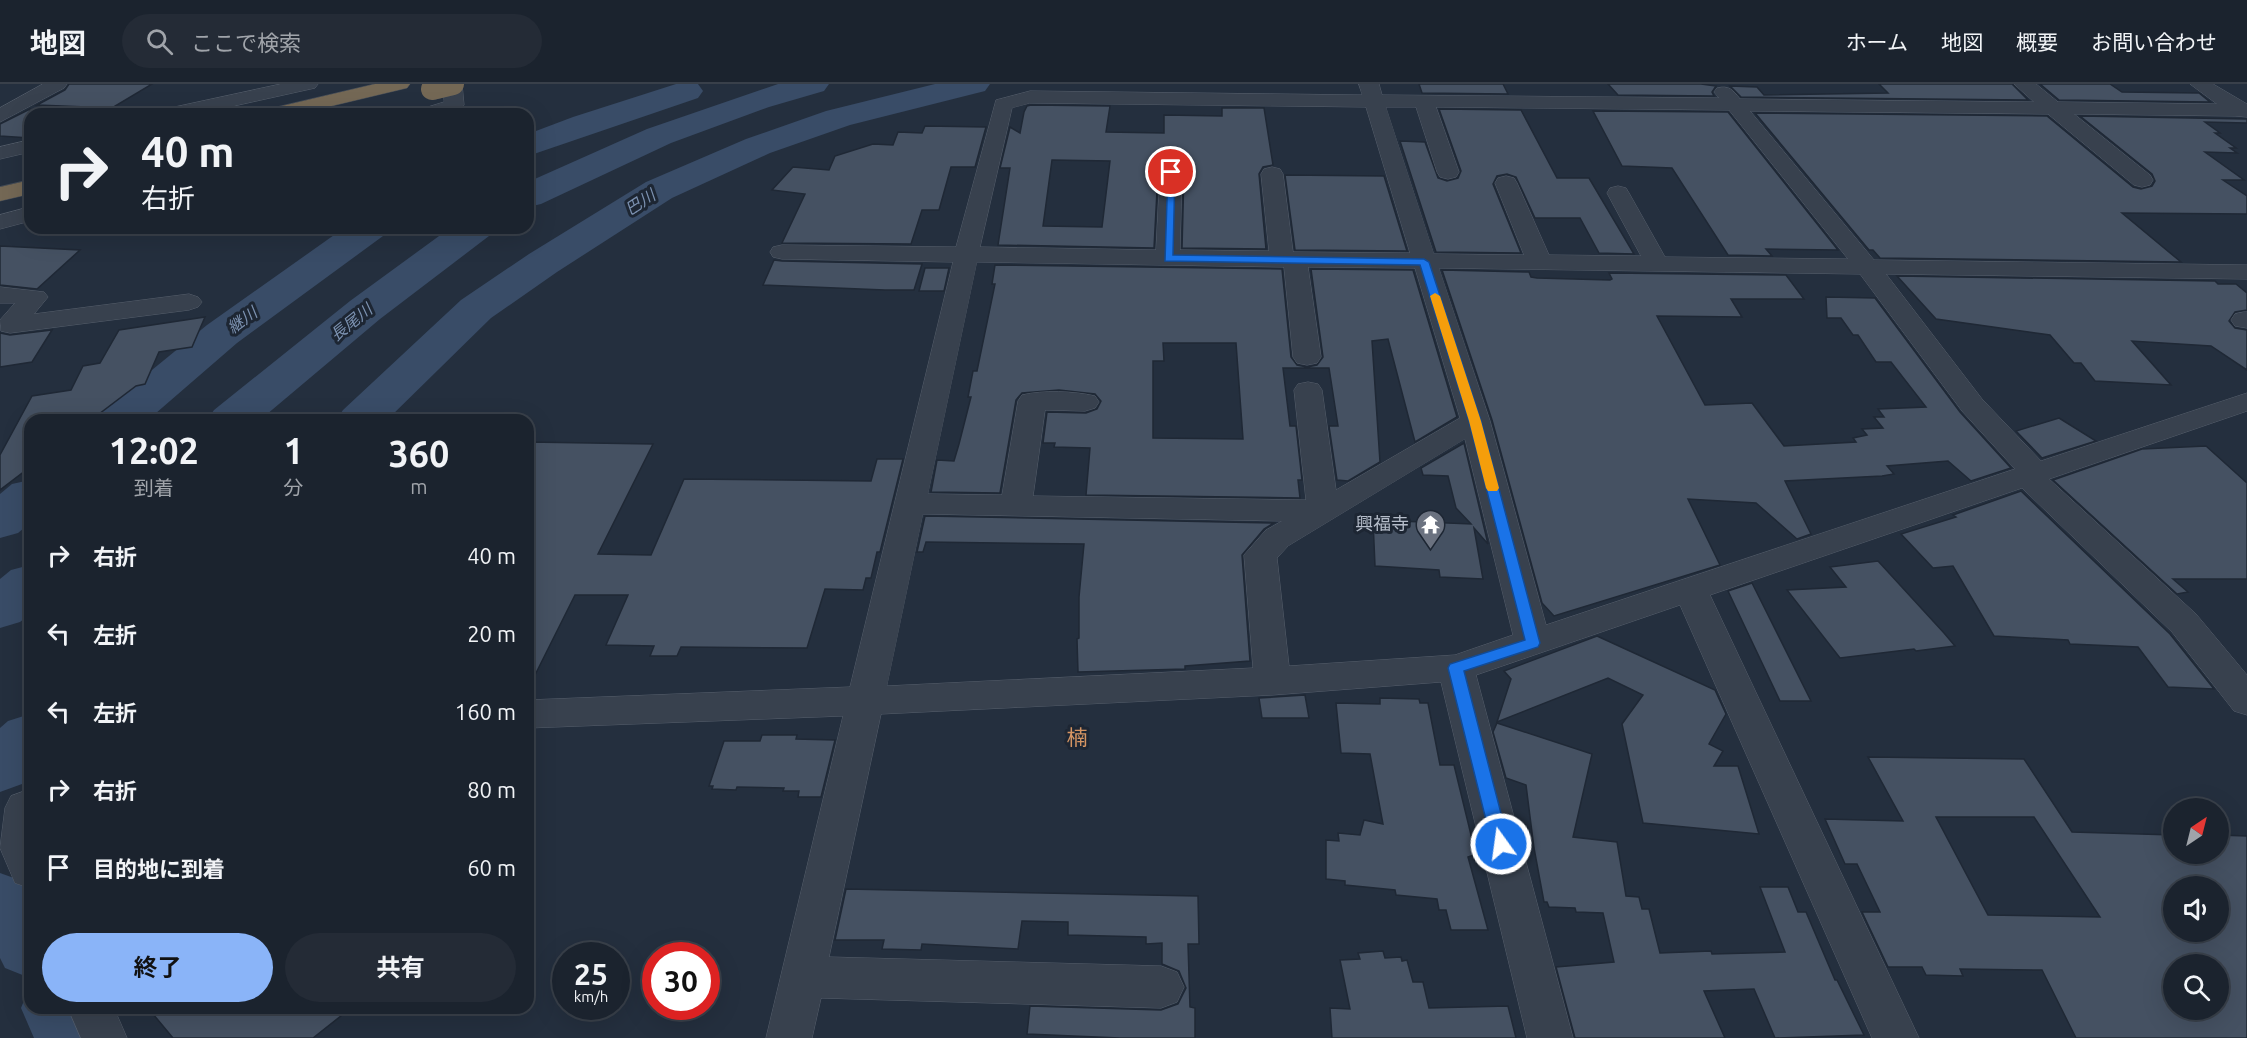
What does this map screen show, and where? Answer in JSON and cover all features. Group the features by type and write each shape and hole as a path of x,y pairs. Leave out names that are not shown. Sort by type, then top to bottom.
{"highway":[{"path":"298,108 400,84"},
{"path":"352,108 446,86"},
{"path":"0,180 24,174"},
{"path":"0,195 24,189"}],"street":[{"path":"0,116 57,84"},
{"path":"198,108 308,84"},
{"path":"1718,84 1867,267 1972,405 2031,475 2184,623 2247,701"},
{"path":"2024,84 2142,180"},
{"path":"2200,84 2245,112"},
{"path":"444,108 454,105 446,86"},
{"path":"789,1038 966,256 1003,104 1030,97 1372,92 1424,101 2245,112"},
{"path":"1372,92 1475,421 1533,643"},
{"path":"1424,101 1448,172"},
{"path":"0,153 24,147"},
{"path":"1168,258 1171,172"},
{"path":"1272,174 1307,357"},
{"path":"1506,183 1540,263"},
{"path":"1618,193 1657,264"},
{"path":"0,222 24,216"},
{"path":"782,252 2247,272"},
{"path":"0,295 35,297 10,325 189,302"},
{"path":"1308,390 1323,510"},
{"path":"1016,506 1032,401 1085,402"},
{"path":"534,714 865,701 1272,681 1456,668 2247,402"},
{"path":"1272,681 1260,555 1277,538 1475,421"},
{"path":"910,504 1323,510"},
{"path":"1690,589 1896,1038"},
{"path":"1456,668 1550,1038"},
{"path":"18,812 20,847 24,856"},
{"path":"803,977 1161,987"},
{"path":"94,1014 104,1038"}],"building":[{"path":"69,84 152,84 112,108 37,105 65,90"},
{"path":"1419,84 1503,84 1508,94 1422,93"},
{"path":"1608,84 1716,86 1712,92 1714,96 1618,95"},
{"path":"1879,84 2012,84 2028,100 1741,97 1730,86 1757,87 1764,95 1888,93"},
{"path":"2040,84 2110,84 2122,92 2199,93 2210,102 2059,100"},
{"path":"1027,106 1110,106 1106,132 1164,133 1164,115 1222,116 1222,108 1264,108 1273,165 1263,167 1259,174 1266,249 1182,248 1184,172 1180,165 1172,163 1162,165 1158,172 1154,248 998,245 1010,168 1000,168 1010,127 1020,133","holes":["1052,160 1110,161 1102,227 1043,226"]},
{"path":"1439,109 1521,110 1557,178 1589,178 1634,254 1599,253 1580,218 1535,218 1516,177 1507,174 1497,176 1493,184 1521,253 1436,252 1400,141 1425,142 1438,178 1447,181 1458,178 1461,171"},
{"path":"1593,111 1728,112 1838,250 1766,249 1772,256 1728,255 1672,168 1622,166"},
{"path":"24,112 24,138 0,136 0,124"},
{"path":"1755,113 2047,116 2133,187 2141,189 2152,186 2155,181 2152,174 2080,116 2247,119 2247,123 2205,122 2220,133 2215,133 2236,148 2230,148 2237,153 2205,152 2244,180 2223,180 2247,196 2247,214 2122,213 2181,262 1880,258 1873,250 1869,250"},
{"path":"925,126 986,127 975,167 951,167 939,210 922,210 911,244 782,243 805,194 772,190 793,167 829,170 835,156 873,144 893,145 898,132 922,133"},
{"path":"1285,175 1384,176 1407,251 1295,250"},
{"path":"0,246 80,250 37,289 0,285"},
{"path":"774,260 922,264 914,290 763,285"},
{"path":"995,265 1282,269 1291,357 1297,365 1307,367 1317,365 1323,357 1311,269 1413,270 1457,417 1415,442 1388,339 1372,341 1380,462 1348,481 1337,480 1329,426 1338,426 1329,368 1283,368 1290,426 1296,426 1302,480 1298,480 1300,498 1086,495 1090,448 1054,447 1055,443 1043,443 1047,412 1086,413 1097,409 1101,401 1095,394 1059,390 1022,393 1016,400 1000,493 931,492 937,460 954,461 959,444 971,397 968,397 973,371 977,371 995,284 992,284","holes":["1163,343 1236,343 1243,439 1153,438 1153,361 1164,361"]},
{"path":"925,268 949,268 944,291 919,291"},
{"path":"1442,270 1529,272 1531,277 1537,278 1610,280 1612,279 1609,273 1786,275 1804,299 1731,299 1742,317 1657,316 1705,405 1752,403 1784,446 1856,442 1853,438 1867,435 1862,429 1883,428 1874,417 1884,417 1878,409 1926,407 1891,362 1876,362 1858,335 1853,335 1841,318 1827,318 1826,297 1875,298 1960,412 2011,468 1971,481 1948,461 1887,466 1894,474 1882,476 1785,481 1811,534 1797,539 1756,503 1688,499 1720,565 1554,616 1542,603 1492,420"},
{"path":"1897,276 2215,281 2218,284 2236,284 2247,293 2247,310 2235,312 2229,321 2235,328 2247,330 2247,370 2211,346 2132,341 2171,385 2095,381 2081,363 2074,363 2050,335 1936,319"},
{"path":"205,317 192,347 159,352 145,384 136,386 99,414 24,414 24,472 0,490 0,455 32,396 71,390 83,366 100,363 119,330"},
{"path":"52,330 32,362 0,367 0,333 10,335"},
{"path":"2059,418 2096,441 2042,458 2016,431"},
{"path":"534,442 653,444 598,554 651,555 684,479 871,481 877,459 903,459 880,552 877,552 871,578 866,578 863,590 825,589 807,648 681,647 677,656 650,656 654,646 606,645 628,595 575,595 534,677"},
{"path":"1464,443 1488,544 1474,528 1483,579 1440,577 1439,570 1375,566 1373,520 1471,524 1456,508 1448,476 1423,475 1421,468"},
{"path":"2206,446 2247,483 2247,579 2173,579 2188,592 2177,594 2053,480 2142,449"},
{"path":"2021,491 2170,634 2214,689 2168,687 2138,647 2070,644 2068,640 1994,636 1953,566 1933,568 1901,534 1956,517 1953,515"},
{"path":"925,516 1274,523 1264,529 1242,555 1250,661 1185,666 1185,669 1078,672 1077,639 1079,638 1079,597 1084,544 926,542 923,552 917,552"},
{"path":"1878,561 1955,646 1840,658 1787,590 1846,587 1830,567"},
{"path":"1752,583 1811,701 1780,701 1728,591"},
{"path":"1597,636 1715,690 1726,714 1709,744 1723,751 1714,766 1738,766 1759,834 1643,823 1622,724 1643,695 1608,678 1497,722 1511,679 1504,671"},
{"path":"1305,695 1309,718 1262,718 1259,698"},
{"path":"1380,698 1419,699 1420,703 1428,703 1440,765 1454,765 1473,843 1474,855 1468,857 1488,930 1451,930 1446,910 1439,910 1437,899 1396,895 1395,890 1345,885 1345,881 1326,879 1326,840 1339,841 1338,833 1360,835 1364,820 1383,824 1370,754 1341,753 1336,703 1380,704"},
{"path":"1497,723 1592,754 1573,837 1617,842 1626,896 1639,897 1642,909 1649,909 1660,953 1785,952 1760,887 1788,887 1798,912 1806,912 1835,980 1864,1035 1775,1038 1754,989 1704,991 1725,1038 1575,1038 1556,967 1614,962 1603,913 1576,912 1575,908 1549,907 1547,902 1544,902 1526,785 1506,778 1493,732"},
{"path":"762,735 797,735 796,739 835,740 821,797 798,797 799,791 783,791 784,788 737,787 736,790 712,789 713,786 709,786 724,741 760,741"},
{"path":"1868,757 2024,759 2072,832 2163,835 2163,864 2229,864 2229,835 2247,836 2247,1038 2076,1038 2042,970 1960,969 1963,976 1926,975 1922,967 1888,967 1862,912 1880,912 1857,864 1845,864 1825,819 1903,821","holes":["1936,817 2034,817 2100,917 1988,915"]},
{"path":"846,889 1198,896 1199,944 1188,944 1190,1007 1195,1008 1195,1038 1027,1034 1030,1006 1161,1010 1178,1004 1186,988 1179,971 1162,964 1162,943 1146,944 1146,937 1068,935 1068,922 1022,921 1018,949 922,944 921,950 882,949 884,940 835,940"},
{"path":"1383,951 1385,958 1401,957 1402,961 1407,960 1413,982 1423,982 1429,1008 1508,1006 1516,1038 1332,1038 1330,1008 1350,1009 1340,960 1360,959 1358,953"},
{"path":"153,1014 343,1014 313,1038 173,1038"}],"waterway":[{"name":"長尾川","path":"534,193 659,136 758,100 813,84"},
{"name":"巴川","path":"366,414 476,309 543,263 659,190 758,146 838,118 974,84"},
{"name":"継川","path":"534,144 585,124 687,91"},
{"name":"継川","path":"127,414 222,334 361,234"},
{"name":"長尾川","path":"238,414 365,310 467,234"},
{"name":"継川","path":"0,521 24,501"},
{"name":"長尾川","path":"0,608 24,589"},
{"name":"巴川","path":"0,766 24,744"},
{"path":"0,904 24,932"},
{"path":"62,1014 76,1038"}],"slow traffic":[{"path":"1435,296 1475,421 1492,488"}],"place":[{"name":"興福寺","path":"1430,550"}],"district":[{"name":"楠","path":"1077,738"}],"route":[{"path":"1171,172 1168,258 1424,262 1475,421 1533,643 1456,668 1501,844"}]}
